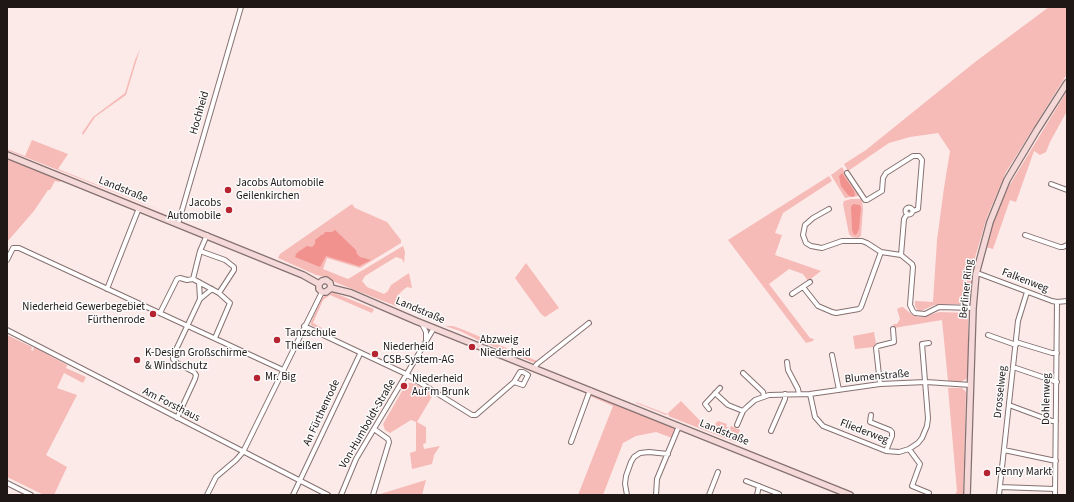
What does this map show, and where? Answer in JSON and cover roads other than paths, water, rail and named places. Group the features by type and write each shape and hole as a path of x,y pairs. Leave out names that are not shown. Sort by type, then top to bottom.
{"street":[{"name":"Hochheid","path":"178,224 241,7"},
{"name":"Berliner Ring","path":"967,495 973,308 976,274 990,222 1007,180 1067,83"},
{"name":"Landstraße","path":"7,155 304,275 319,284 326,280 330,283 331,288 351,293 422,324 850,495"},
{"path":"847,173 865,200 867,200 882,191 883,178 886,173 913,156 921,158 918,209 913,211 911,214 907,214 904,219 901,255"},
{"path":"1051,184 1067,190"},
{"path":"107,289 139,208"},
{"path":"829,209 813,218 805,225 803,235 806,243 811,246 822,248 842,240 862,241 868,243 881,252 901,255 913,267 910,304 913,311 916,313 925,314 939,307 973,308"},
{"path":"193,279 200,252 207,235"},
{"path":"1025,235 1060,247 1067,245"},
{"path":"7,260 13,248 19,248 283,370"},
{"path":"200,252 219,258 234,266 234,270 219,293"},
{"path":"804,287 818,306 832,312 836,313 859,309 881,252"},
{"name":"Falkenweg","path":"976,274 980,274 1057,302 1067,301"},
{"path":"160,313 176,279 193,279 219,293 230,303 215,338"},
{"path":"199,282 200,299"},
{"path":"792,294 810,282"},
{"path":"319,284 319,288 322,292"},
{"path":"207,495 216,477 243,452 322,292 326,292 331,288"},
{"path":"176,418 195,379 194,372 177,363 173,358 174,353 200,299 212,289"},
{"name":"Drosselweg","path":"999,495 1018,321 1027,292"},
{"name":"Dohlenweg","path":"1055,495 1057,302"},
{"path":"534,368 589,323"},
{"path":"422,324 426,332 425,342"},
{"path":"304,326 360,354 406,374 474,416 514,382"},
{"name":"Von-Humboldt-Straße","path":"341,495 356,459 434,328"},
{"path":"880,384 876,348 878,346 894,342 893,329"},
{"name":"Am Forsthaus","path":"7,330 328,495"},
{"path":"988,335 1052,353 1057,353"},
{"path":"929,343 922,344 926,382 927,426 922,438 918,443 909,449 920,464 912,486 929,493"},
{"name":"An Fürthenrode","path":"293,495 360,354"},
{"path":"832,355 838,390"},
{"path":"787,362 788,370 799,394"},
{"path":"1013,367 1056,382"},
{"path":"743,374 763,392 764,396"},
{"name":"Blumenstraße","path":"743,410 755,400 764,396 810,394 880,384 926,382 971,385"},
{"path":"709,409 704,404 720,388"},
{"path":"571,442 590,390"},
{"path":"715,393 728,405 743,410 737,425"},
{"path":"771,431 785,399 785,394"},
{"name":"Fliederweg","path":"810,394 815,417 823,426 886,451 899,452 909,449"},
{"path":"1008,405 1052,421 1056,421"},
{"path":"871,415 870,422 892,432 892,436 886,451"},
{"path":"656,495 657,480 679,426"},
{"path":"373,495 389,442 388,439 374,429"},
{"path":"1004,450 1056,461"},
{"path":"627,495 625,484 626,476 634,457 640,453 649,452 668,454"},
{"path":"709,495 718,472"},
{"path":"746,481 779,494"},
{"path":"7,483 31,495"},
{"path":"756,495 759,486"},
{"path":"1000,487 1055,489"}],"place":[{"name":"Jacobs Automobile Geilenkirchen","path":"228,190"},
{"name":"Jacobs Automobile","path":"229,210"},
{"name":"Niederheid Gewerbegebiet Fürthenrode","path":"153,314"},
{"name":"Tanzschule Theißen","path":"277,340"},
{"name":"Abzweig Niederheid","path":"472,347"},
{"name":"Niederheid CSB-System-AG","path":"375,354"},
{"name":"K-Design Großschirme & Windschutz","path":"137,360"},
{"name":"Mr. Big","path":"257,378"},
{"name":"Niederheid Auf'm Brunk","path":"404,386"},
{"name":"Penny Markt","path":"987,473"}]}
